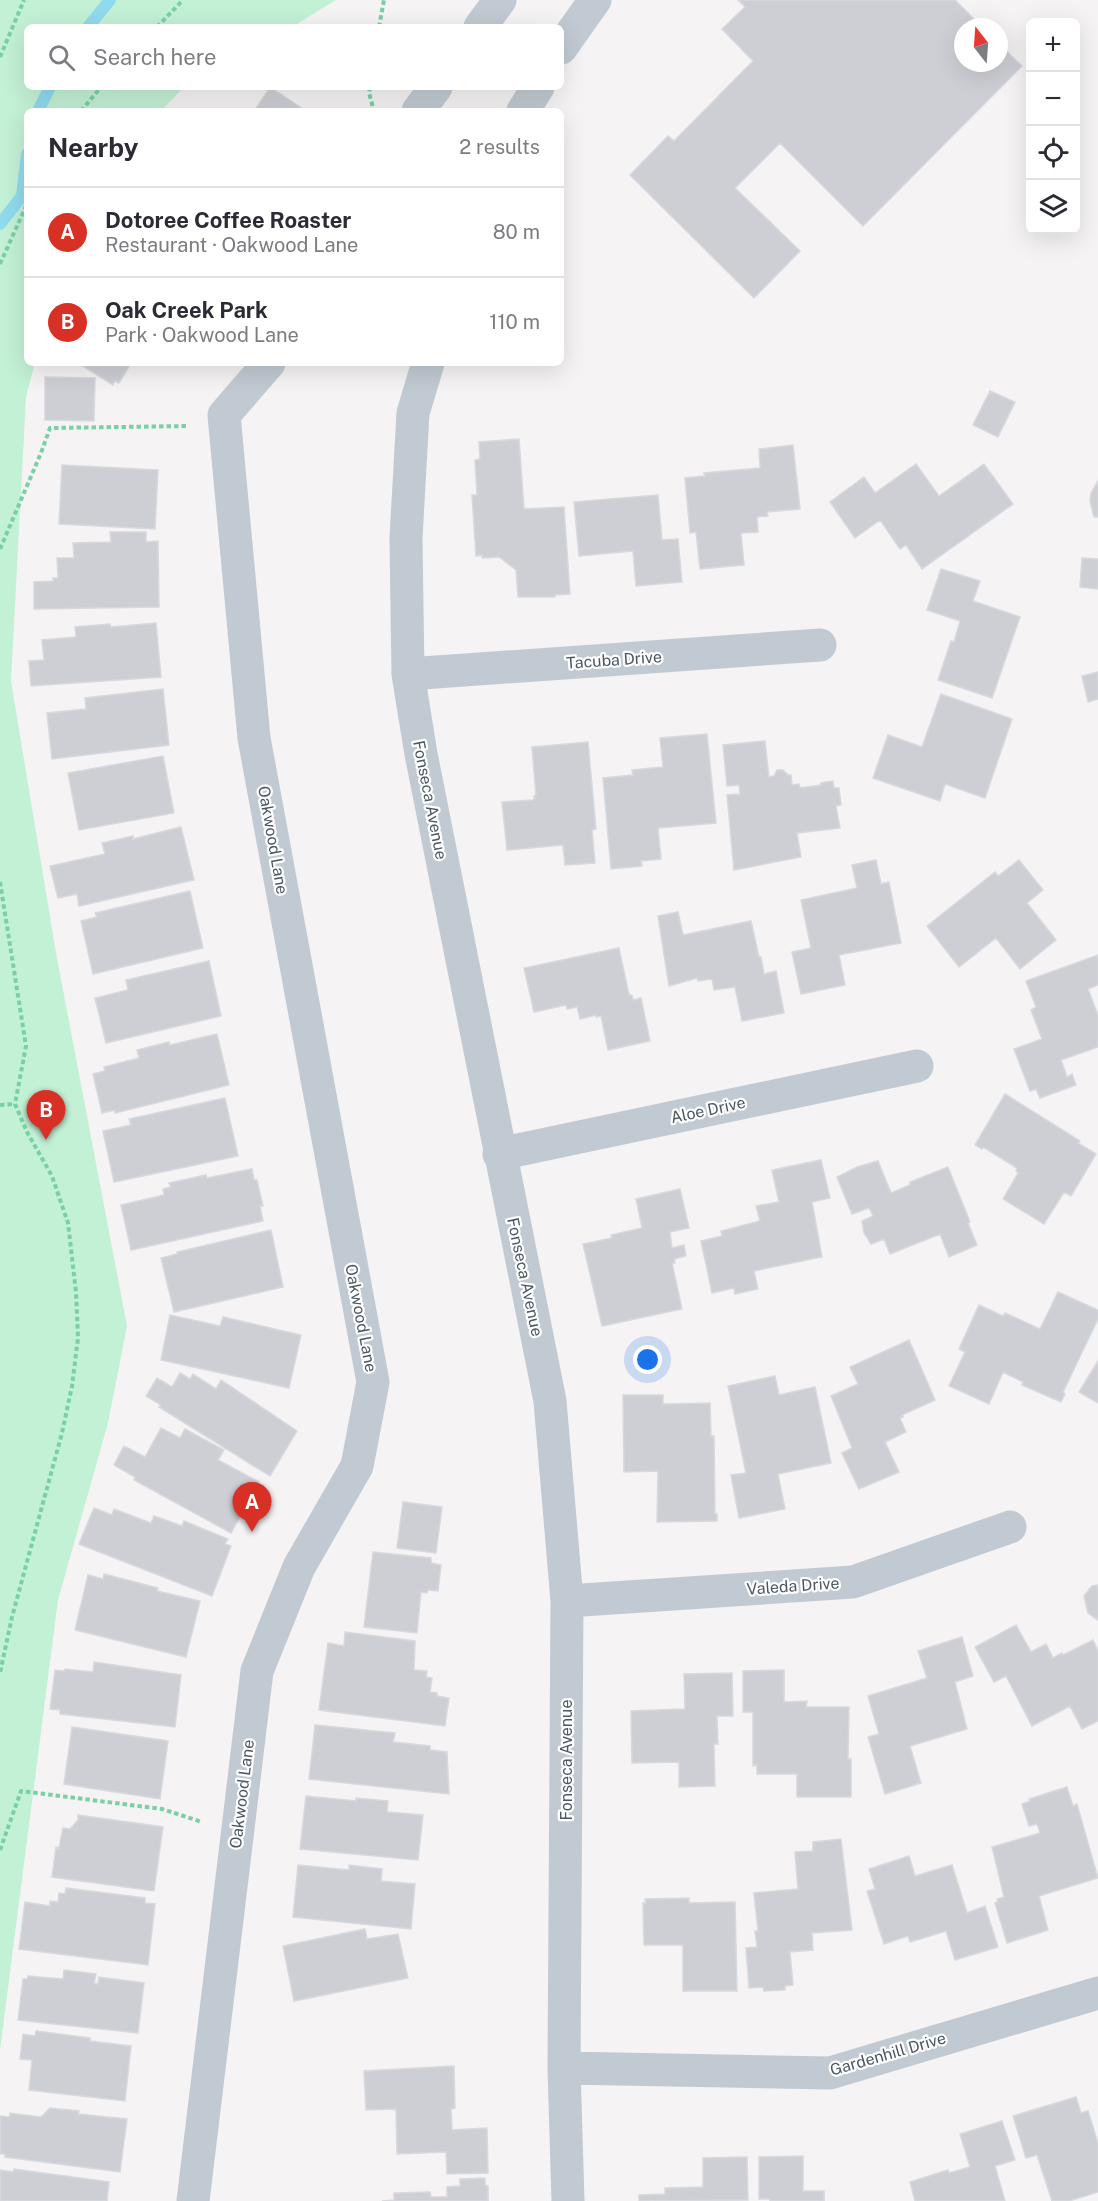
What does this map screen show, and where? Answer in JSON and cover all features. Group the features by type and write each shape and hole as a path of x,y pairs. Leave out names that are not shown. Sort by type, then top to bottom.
{"street":[{"path":"482,24 500,0"},
{"path":"564,44 595,0"},
{"path":"420,108 434,90"},
{"path":"525,108 536,90"},
{"path":"225,420 267,366"},
{"name":"Fonseca Avenue","path":"427,366 413,413 406,538 408,674 421,754 550,1401 567,1601 564,2068 568,2201"},
{"name":"Oakwood Lane","path":"193,2201 257,1671 299,1567 357,1466 374,1382 254,738 225,420"},
{"name":"Tacuba Drive","path":"408,674 820,645"},
{"name":"Aloe Drive","path":"500,1154 917,1066"},
{"name":"Valeda Drive","path":"567,1601 853,1581 1010,1527"},
{"name":"Gardenhill Drive","path":"564,2068 830,2073 1098,1994"}],"path":[{"path":"0,57 24,0"},
{"path":"160,24 183,0"},
{"path":"380,24 384,0"},
{"path":"84,108 98,90"},
{"path":"370,90 373,108"},
{"path":"0,264 24,211"},
{"path":"0,549 50,428 225,420"},
{"path":"0,882 26,1046 15,1104 27,1132 52,1176 68,1223 76,1292 78,1338 72,1386 62,1433 12,1617 0,1673"},
{"path":"0,1105 15,1104"},
{"path":"0,1851 21,1791 162,1809 197,1821 238,1828"}],"green space":[{"path":"0,0 336,0 297,24 24,24 24,90 181,90 164,108 24,108 24,366 34,366 26,397 11,681 56,953 127,1326 108,1423 58,1600 0,2050"}],"building":[{"path":"738,0 955,0 973,18 954,18 954,72 1008,72 1008,53 1022,66 863,226 780,143 735,188 800,251 754,298 630,175 668,136 674,141 753,61 722,29 745,7"},
{"path":"268,90 274,90 302,108 256,108"},
{"path":"83,366 129,366 119,383 115,381 113,385"},
{"path":"45,377 95,378 94,421 45,420"},
{"path":"990,391 1015,402 998,437 973,425"},
{"path":"519,439 524,509 564,507 570,594 555,595 555,597 518,597 516,570 499,557 476,556 472,495 477,495 475,460 480,459 479,442"},
{"path":"793,445 800,509 767,512 768,516 757,517 758,532 741,533 744,565 700,569 696,532 690,533 685,478 705,476 704,473 760,468 759,449"},
{"path":"916,464 939,496 984,464 1013,504 922,569 906,545 900,549 880,520 855,538 830,502 864,477 875,493"},
{"path":"62,465 158,470 155,529 59,524"},
{"path":"1098,481 1098,517 1094,517 1090,501 1091,493"},
{"path":"658,495 662,540 678,539 682,582 636,586 633,551 579,556 574,502"},
{"path":"110,532 146,532 146,542 158,541 159,607 34,609 34,582 53,581 53,578 58,578 57,558 74,558 73,543 111,542"},
{"path":"1082,558 1098,559 1098,589 1080,587"},
{"path":"941,569 980,581 973,601 1020,617 992,698 938,680 960,621 927,610"},
{"path":"156,623 161,677 31,686 29,661 44,660 42,640 76,637 75,627"},
{"path":"1098,672 1098,699 1088,702 1082,676"},
{"path":"163,689 169,745 52,759 47,713 86,709 85,698"},
{"path":"941,694 1012,719 985,798 945,784 940,801 873,778 888,735 922,747"},
{"path":"707,734 716,823 658,828 661,859 641,861 642,866 611,869 603,778 633,775 632,770 663,767 660,738"},
{"path":"765,741 769,777 774,776 777,770 783,770 791,775 792,785 799,784 800,788 833,781 834,788 839,788 841,805 836,806 840,828 797,833 801,857 734,870 727,795 740,794 739,785 727,786 723,745"},
{"path":"588,742 596,829 592,830 595,863 565,865 563,845 507,850 502,802 534,800 536,795 532,747"},
{"path":"163,756 174,813 79,830 68,773"},
{"path":"181,827 194,880 79,906 77,894 58,898 50,866 105,854 102,843 133,836 133,839"},
{"path":"876,860 881,884 889,882 901,943 839,955 845,985 801,994 792,952 811,948 801,900 857,888 852,865"},
{"path":"1019,860 1043,890 1027,903 1056,940 1020,969 996,938 959,967 927,926 995,872 998,876"},
{"path":"190,891 203,948 93,974 81,921 97,917 95,913"},
{"path":"678,912 683,935 751,921 764,974 776,971 784,1013 742,1021 735,987 714,990 712,979 698,981 697,978 669,986 658,916"},
{"path":"619,948 629,995 632,995 633,1000 641,998 650,1041 608,1050 601,1016 580,1019 577,1007 567,1009 566,1005 534,1012 524,968"},
{"path":"1098,955 1098,985 1088,989 1098,1015 1098,1047 1061,1060 1067,1077 1072,1074 1076,1085 1040,1098 1036,1089 1030,1091 1014,1049 1042,1039 1031,1010 1036,1007 1026,981"},
{"path":"209,961 221,1016 106,1043 95,998 128,990 126,980"},
{"path":"217,1034 229,1085 115,1113 115,1110 102,1113 93,1074 105,1071 104,1067 139,1058 137,1050"},
{"path":"1005,1094 1080,1141 1078,1143 1096,1154 1071,1196 1064,1192 1044,1224 1003,1199 1018,1173 1017,1168 983,1147 982,1149 975,1145"},
{"path":"225,1098 238,1156 114,1182 103,1131 131,1125 129,1119"},
{"path":"821,1160 830,1198 812,1202 822,1257 754,1271 758,1289 735,1294 734,1288 712,1293 701,1241 722,1236 721,1231 760,1221 756,1206 779,1202 772,1170"},
{"path":"878,1161 891,1193 910,1185 910,1182 948,1167 977,1245 949,1257 940,1234 890,1254 884,1239 871,1244 864,1233 862,1221 873,1216 869,1208 852,1214 837,1177 857,1167"},
{"path":"252,1169 263,1206 260,1206 263,1221 131,1250 121,1205 164,1195 163,1189 171,1187 169,1183"},
{"path":"680,1189 689,1228 670,1232 672,1248 684,1245 686,1256 674,1259 675,1263 672,1263 682,1309 602,1326 583,1244 642,1228 636,1199"},
{"path":"271,1230 283,1287 174,1312 161,1258 177,1254 177,1252"},
{"path":"1058,1292 1098,1310 1098,1319 1063,1392 1065,1394 1061,1402 1022,1385 1023,1382 1003,1372 989,1404 949,1386 965,1352 959,1349 979,1305 1003,1316 1005,1313 1040,1329"},
{"path":"170,1315 220,1326 223,1317 301,1335 289,1388 161,1360"},
{"path":"909,1340 935,1400 902,1415 903,1417 900,1418 906,1432 885,1442 899,1472 859,1489 842,1453 852,1448 831,1396 858,1384 850,1367"},
{"path":"1098,1361 1098,1403 1079,1392"},
{"path":"180,1373 190,1379 193,1374 216,1389 221,1380 297,1431 270,1476 159,1407 161,1405 146,1396 157,1378 172,1387"},
{"path":"775,1376 779,1395 815,1387 831,1463 778,1474 785,1509 739,1518 731,1475 746,1473 728,1386"},
{"path":"623,1395 663,1395 663,1404 710,1403 711,1436 714,1436 717,1521 657,1522 658,1471 624,1472"},
{"path":"161,1428 180,1438 185,1429 224,1450 218,1460 259,1482 231,1533 134,1480 135,1477 114,1465 124,1446 145,1457"},
{"path":"403,1502 442,1507 436,1553 397,1548"},
{"path":"94,1508 112,1515 114,1509 151,1523 154,1516 182,1526 184,1521 228,1539 225,1544 231,1546 212,1596 79,1544"},
{"path":"373,1552 431,1558 431,1563 441,1565 438,1591 421,1592 417,1633 364,1627"},
{"path":"104,1574 158,1588 157,1591 200,1601 186,1657 75,1630 88,1575 103,1579"},
{"path":"1098,1585 1098,1620 1088,1613 1084,1596 1092,1586"},
{"path":"1016,1625 1031,1652 1046,1644 1053,1658 1093,1640 1098,1651 1098,1721 1082,1729 1070,1706 1032,1726 1006,1676 994,1682 975,1647"},
{"path":"345,1632 415,1641 414,1670 427,1671 426,1677 432,1678 430,1692 449,1698 445,1726 319,1710 328,1643 344,1646"},
{"path":"962,1637 973,1676 955,1682 967,1729 910,1746 921,1783 885,1794 868,1737 879,1734 868,1696 927,1678 918,1651"},
{"path":"94,1662 181,1675 175,1727 60,1714 60,1710 50,1709 55,1670 93,1672"},
{"path":"784,1670 784,1702 807,1701 806,1707 849,1707 848,1759 851,1759 851,1797 797,1797 797,1774 757,1774 757,1765 753,1766 753,1712 743,1712 743,1671"},
{"path":"732,1673 733,1716 717,1716 718,1744 714,1744 715,1786 679,1787 679,1762 632,1763 631,1711 685,1709 684,1674"},
{"path":"315,1725 395,1733 393,1742 430,1746 430,1750 447,1752 449,1794 309,1779"},
{"path":"72,1727 168,1741 160,1799 64,1784"},
{"path":"1067,1787 1073,1806 1077,1804 1098,1878 1039,1896 1048,1930 1007,1943 995,1903 998,1902 997,1899 1004,1897 992,1847 1040,1833 1037,1824 1029,1826 1022,1804 1030,1801 1029,1799"},
{"path":"306,1796 356,1801 356,1798 388,1801 387,1812 423,1815 418,1860 300,1849"},
{"path":"78,1815 163,1827 154,1891 52,1877 56,1847 59,1848 63,1828 70,1829 78,1820"},
{"path":"841,1839 852,1930 812,1933 813,1950 790,1952 793,1985 785,1986 785,1990 764,1991 763,1987 749,1988 746,1948 757,1947 755,1931 758,1931 754,1893 798,1889 795,1852 813,1851 813,1842"},
{"path":"909,1856 915,1876 952,1865 967,1913 985,1906 998,1947 955,1960 946,1931 910,1942 908,1936 884,1944 867,1891 875,1889 869,1869"},
{"path":"298,1865 349,1870 349,1865 382,1869 381,1881 415,1884 411,1929 293,1917"},
{"path":"66,1888 145,1898 145,1903 155,1904 148,1965 19,1949 25,1902 50,1906 50,1901 58,1902 59,1893 65,1894"},
{"path":"689,1898 689,1903 735,1902 737,1991 683,1991 683,1945 644,1945 643,1903 646,1903 645,1899"},
{"path":"365,1929 367,1939 398,1934 408,1978 294,2001 283,1946"},
{"path":"64,1970 96,1974 94,1983 98,1984 99,1977 144,1983 138,2033 18,2020 23,1979 27,1979 28,1976 63,1979"},
{"path":"36,2031 131,2046 125,2101 29,2090 32,2060 20,2059 23,2034 35,2036"},
{"path":"454,2066 455,2108 451,2109 452,2130 487,2128 488,2173 447,2174 446,2152 397,2154 396,2109 366,2110 364,2071"},
{"path":"1076,2097 1081,2113 1088,2111 1098,2143 1098,2192 1069,2201 1052,2201 1037,2155 1026,2158 1013,2116"},
{"path":"50,2108 79,2111 78,2114 127,2119 120,2172 5,2157 5,2154 0,2154 0,2116 10,2117 10,2113 41,2117"},
{"path":"1002,2121 1015,2160 995,2166 1005,2201 915,2201 910,2182 948,2170 949,2173 970,2167 960,2134"},
{"path":"803,2156 803,2191 824,2191 824,2201 759,2199 759,2157"},
{"path":"747,2157 748,2200 639,2201 639,2195 665,2194 665,2188 703,2187 703,2158"},
{"path":"14,2169 109,2182 107,2201 0,2201 0,2170 13,2172"},
{"path":"485,2178 485,2185 488,2186 488,2201 382,2201 394,2200 394,2193 430,2192 431,2197 447,2197 447,2187 460,2186 460,2179"}],"waterway":[{"path":"90,24 110,0"},
{"path":"40,108 48,90"},
{"path":"0,224 22,196 24,179"}],"place":[{"name":"Oak Creek Park","path":"46,1140"},
{"name":"Dotoree Coffee Roaster","path":"252,1532"}]}
